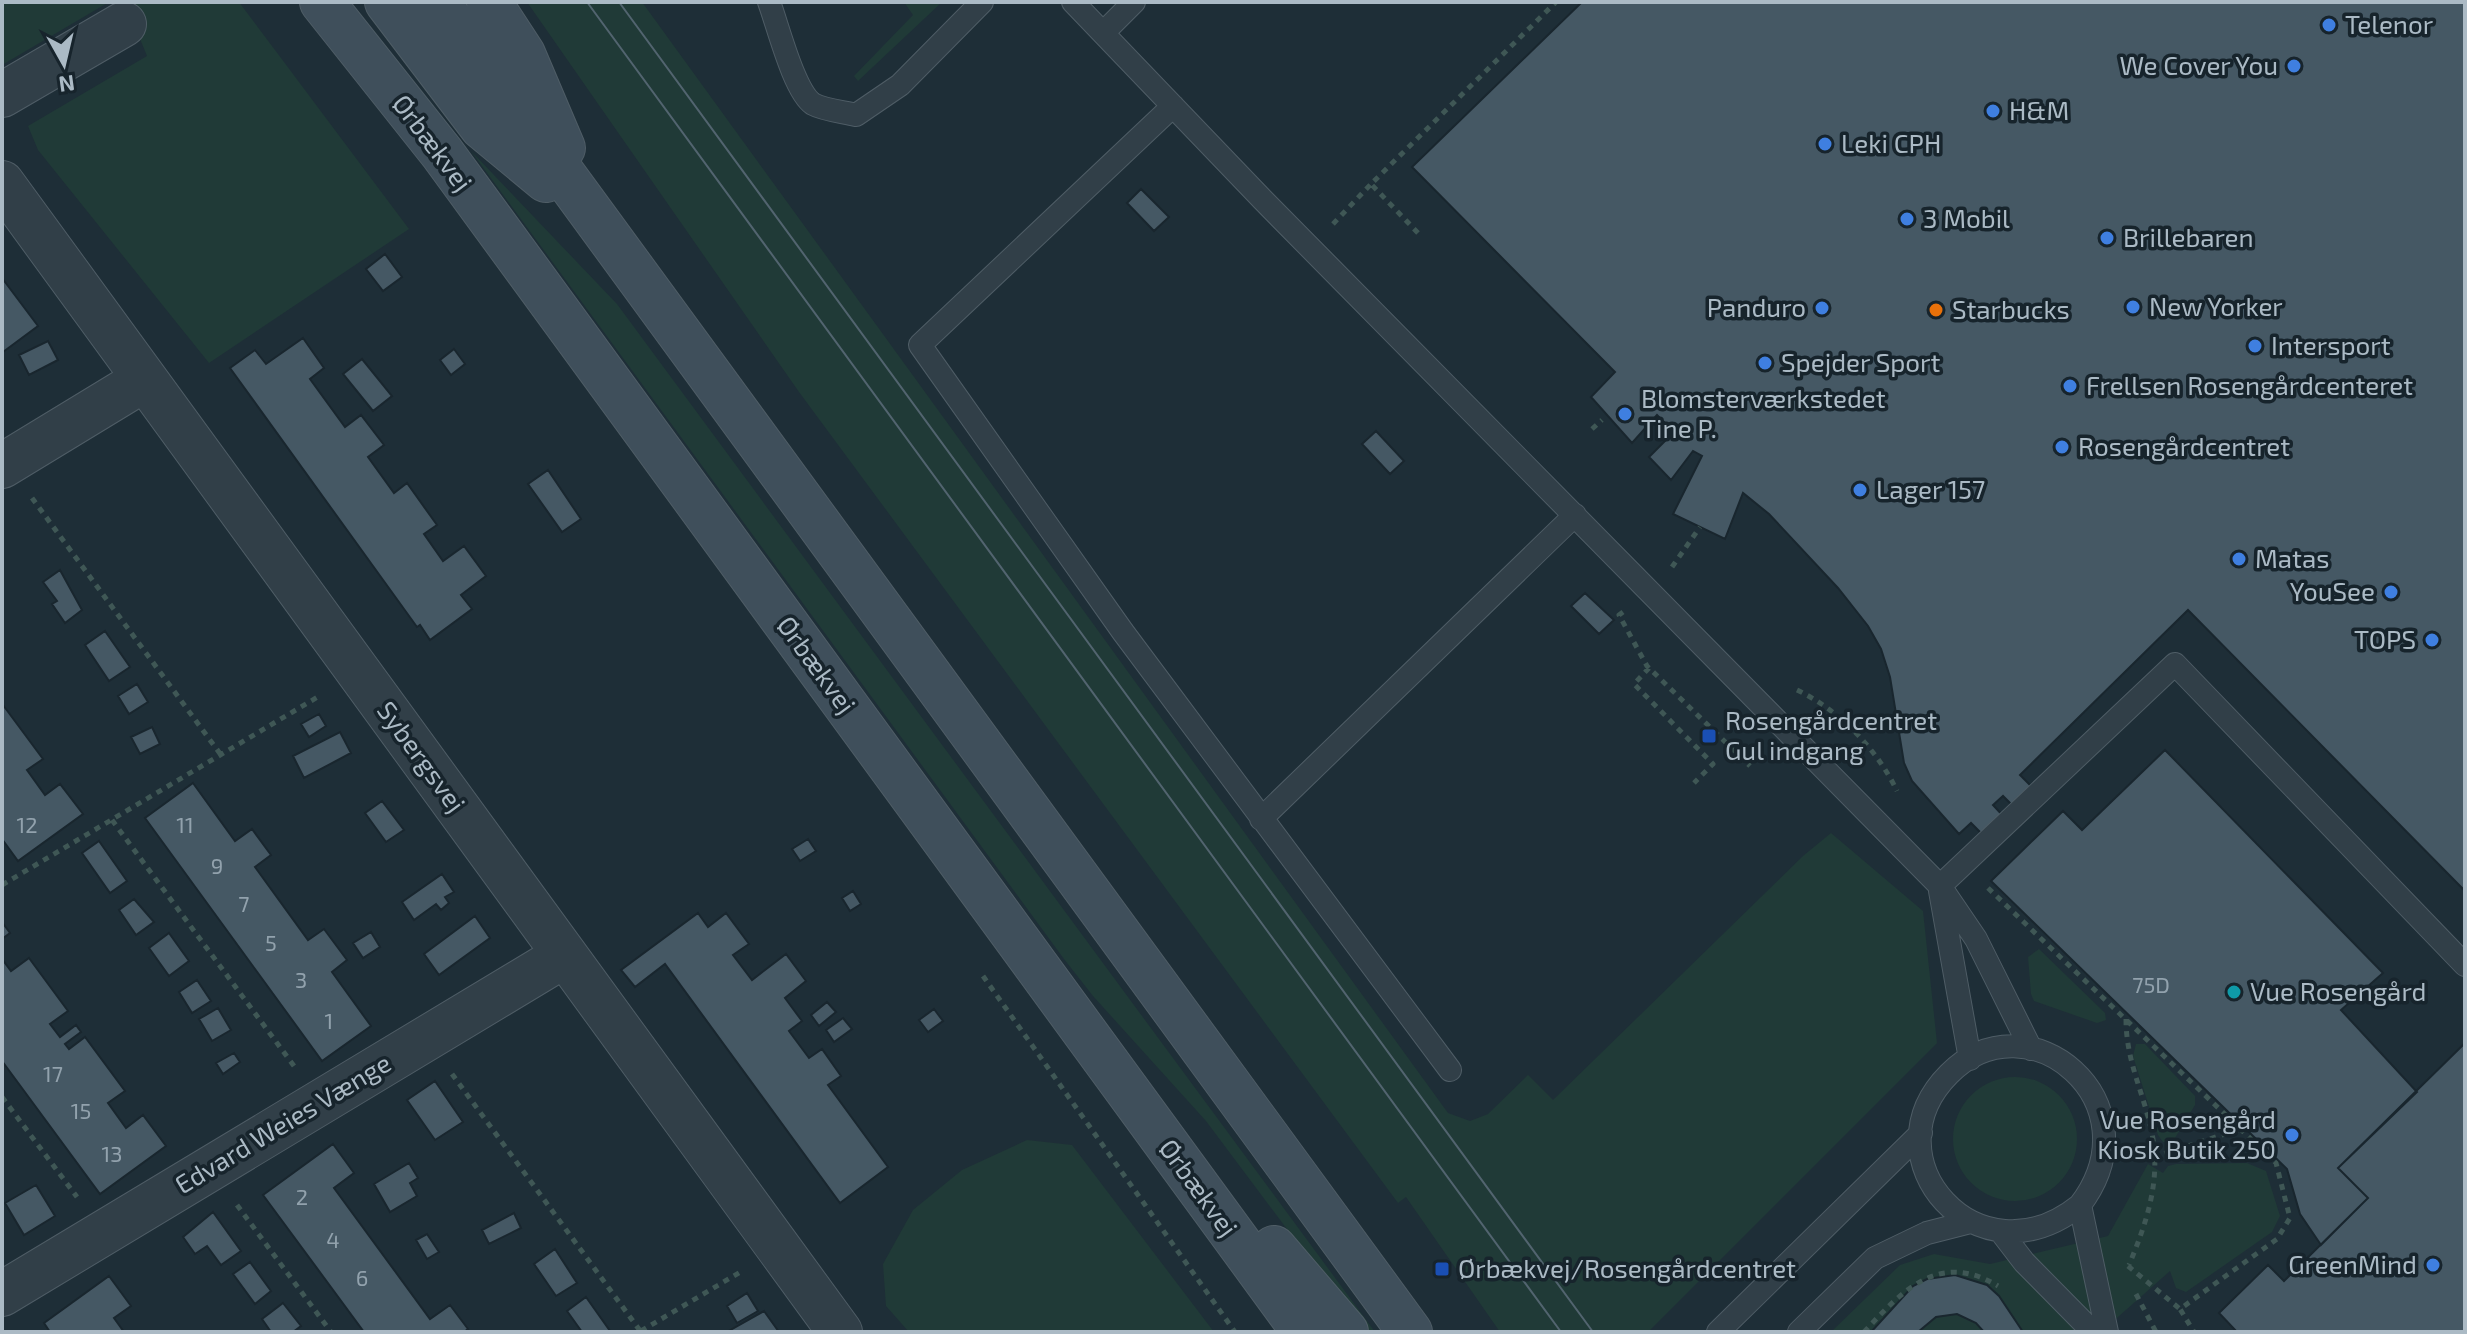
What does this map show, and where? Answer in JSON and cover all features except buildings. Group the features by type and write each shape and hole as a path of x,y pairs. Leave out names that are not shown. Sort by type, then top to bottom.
{"main road":[{"name":"Ørbækvej","path":"322,2 442,153 1304,1332"},
{"path":"387,2 482,127 594,220"},
{"path":"437,2 1410,1332"},
{"path":"489,2 523,54 594,220"},
{"path":"1080,1027 1346,1332"}],"street":[{"path":"2,95 124,24"},
{"name":"Sybergsvej","path":"2,183 840,1332"},
{"path":"4,464 145,379"},
{"name":"Edvard Weies Vænge","path":"2,1294 565,955"}],"lane":[{"path":"769,2 788,51 792,77 813,104 856,115 900,85 982,2"},
{"path":"1073,2 1940,886 1976,939 2031,1049"},
{"path":"1104,32 1134,2"},
{"path":"1173,106 920,345 1261,819 1450,1070"},
{"path":"1261,819 1575,515"},
{"path":"1940,886 2175,664 2465,965"},
{"path":"1940,886 1970,1059"},
{"path":"2009,1047 2031,1049 2072,1068 2100,1106 2106,1149 2093,1188 2080,1205 2044,1228 2001,1232 1970,1222 1938,1194 1927,1175 1921,1133 1925,1110 1951,1072 1970,1059 2009,1047"},
{"path":"1718,1332 1921,1133"},
{"path":"2080,1205 2107,1332"},
{"path":"1799,1332 1875,1258 1927,1233 1970,1222"},
{"path":"2001,1232 2024,1262 2093,1332"}],"path":[{"path":"1310,247 1556,2"},
{"path":"1371,184 1418,233"},
{"path":"1592,429 1602,420"},
{"path":"4,464 221,755"},
{"path":"1665,573 1700,527"},
{"path":"1619,615 1649,668 1750,766"},
{"path":"1649,668 1634,684 1713,764 1694,783"},
{"path":"2,885 359,673"},
{"path":"112,820 320,1102"},
{"path":"1985,886 2276,1163 2290,1218 2277,1239 2180,1309"},
{"path":"2126,1019 2126,1049 2153,1139 2154,1183 2146,1224 2128,1266"},
{"path":"426,1038 640,1332 779,1249"},
{"path":"2,1097 104,1233"},
{"path":"2153,1157 2241,1129"},
{"path":"210,1168 331,1332"},
{"path":"2128,1277 2121,1264 2128,1266 2180,1309 2194,1332"},
{"path":"1864,1332 1910,1285 1939,1272 1983,1277 2004,1291"},
{"path":"2135,1291 2156,1332"}],"green space":[{"path":"2,2 109,2 2,65"},
{"path":"125,2 239,2 409,229 209,363 38,150 28,126 147,56"},
{"path":"527,2 642,2 1448,1113 1470,1121 1488,1114 1528,1075 1553,1100 1803,856 1831,833 1923,911 1937,1043 1648,1332 1500,1332 1406,1197 1398,1203 799,392"},
{"path":"904,2 942,2 858,81 854,76 913,15"},
{"path":"471,151 617,304 1375,1332 1364,1332 1206,1121 1093,996 1064,959"},
{"path":"2039,949 2105,1013 2106,1020 2097,1023 2034,1001 2028,957"},
{"path":"2136,1044 2145,1044 2195,1096 2195,1105 2172,1143 2163,1142 2158,1135 2133,1056"},
{"path":"2015,1077 2039,1081 2059,1095 2073,1115 2077,1139 2073,1163 2059,1183 2039,1197 2015,1201 1991,1197 1971,1183 1957,1163 1953,1139 1957,1115 1971,1095 1991,1081"},
{"path":"1027,1140 1072,1145 1214,1332 909,1332 886,1306 883,1264 913,1210 962,1170"},
{"path":"2247,1163 2266,1171 2280,1216 2272,1232 2186,1292 2176,1288 2170,1271 2101,1332 1831,1332 1900,1265 1934,1254 1990,1264 2108,1236 2148,1164 2163,1173 2168,1166 2176,1164"}],"tram line":[{"path":"587,2 1561,1332"},
{"path":"619,2 1593,1332"}],"place":[{"name":"Telenor","path":"2329,25"},
{"name":"We Cover You","path":"2294,66"},
{"name":"H&M","path":"1993,111"},
{"name":"Leki CPH","path":"1825,144"},
{"name":"3 Mobil","path":"1907,219"},
{"name":"Brillebaren","path":"2107,238"},
{"name":"New Yorker","path":"2133,307"},
{"name":"Panduro","path":"1822,308"},
{"name":"Starbucks","path":"1936,310"},
{"name":"Intersport","path":"2255,346"},
{"name":"Spejder Sport","path":"1765,363"},
{"name":"Frellsen Rosengårdcenteret","path":"2070,386"},
{"name":"Blomsterværkstedet Tine P.","path":"1625,414"},
{"name":"Rosengårdcentret","path":"2062,447"},
{"name":"Lager 157","path":"1860,490"},
{"name":"Matas","path":"2239,559"},
{"name":"YouSee","path":"2391,592"},
{"name":"TOPS","path":"2432,640"},
{"name":"Rosengårdcentret Gul indgang","path":"1709,736"},
{"name":"Vue Rosengård","path":"2234,992"},
{"name":"Vue Rosengård Kiosk Butik 250","path":"2292,1135"},
{"name":"GreenMind","path":"2433,1265"},
{"name":"Ørbækvej/Rosengårdcentret","path":"1442,1269"}]}
